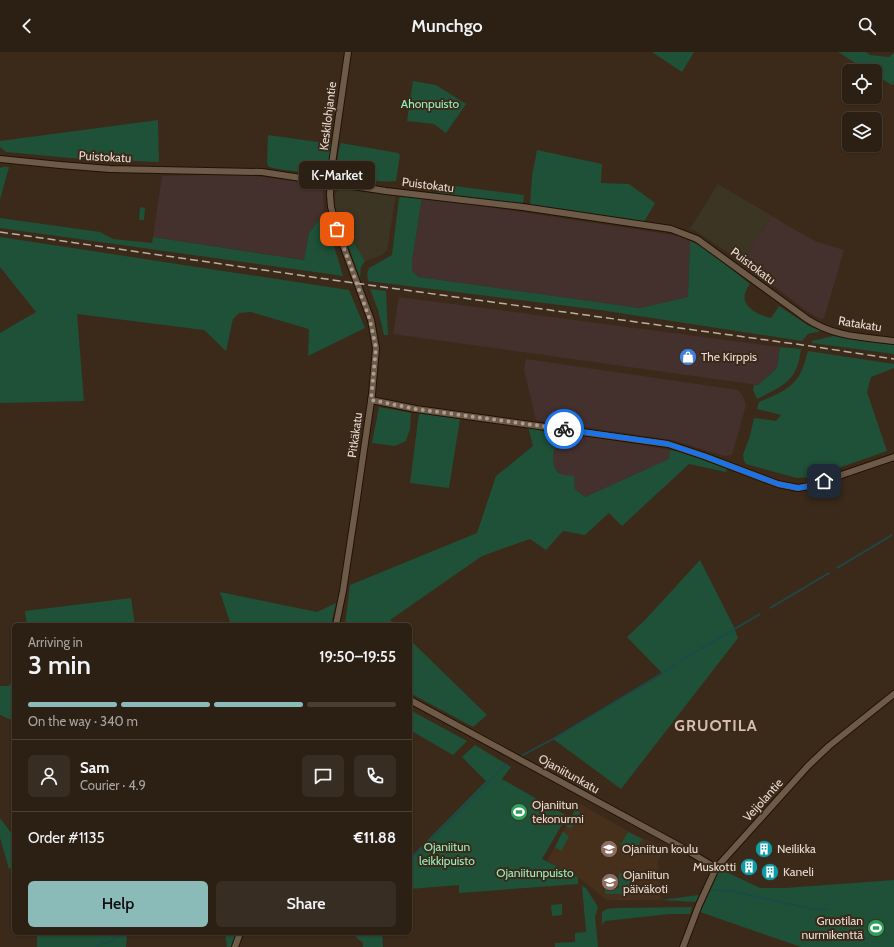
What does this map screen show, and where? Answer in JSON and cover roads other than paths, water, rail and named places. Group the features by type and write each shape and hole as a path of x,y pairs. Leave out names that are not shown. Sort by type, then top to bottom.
{"street":[{"name":"Keskilohjantie","path":"330,182 348,52"},
{"name":"Puistokatu","path":"0,159 110,169 262,172 399,192 523,207 671,229 697,239 807,319 822,328"},
{"name":"Pitkäkatu","path":"330,182 331,207 337,229 370,320 376,348 371,400 344,591 336,623"},
{"name":"Ratakatu","path":"822,328 846,334 894,341"},
{"path":"371,400 416,409 668,444 778,484 798,488 810,486 894,457"},
{"name":"Veijolantie","path":"683,947 699,905 716,868 808,766 847,730 894,694"},
{"name":"Ojaniitunkatu","path":"412,701 716,868"},
{"path":"235,947 239,935"}],"waterway":[{"path":"837,568 892,535"},
{"path":"770,608 829,573"},
{"path":"682,660 760,614"},
{"path":"521,756 553,739 676,665"},
{"path":"412,858 507,764"},
{"path":"713,890 733,891 812,909 827,909"},
{"path":"96,947 101,943 108,943 118,935"}],"railway":[{"path":"0,232 894,359"}],"place":[{"name":"K-Market","path":"337,229"},
{"name":"The Kirppis","path":"688,357"},
{"name":"Ojaniitun tekonurmi","path":"519,812"},
{"name":"Ojaniitun koulu","path":"609,849"},
{"name":"Neilikka","path":"764,849"},
{"name":"Muskotti","path":"749,867"},
{"name":"Kaneli","path":"770,872"},
{"name":"Ojaniitun päiväkoti","path":"610,882"},
{"name":"Gruotilan nurmikenttä","path":"876,928"}],"district":[{"name":"GRUOTILA","path":"716,725"}],"park label":[{"name":"Ahonpuisto","path":"430,104"},
{"name":"Ojaniitun leikkipuisto","path":"447,854"},
{"name":"Ojaniitunpuisto","path":"535,873"}]}
